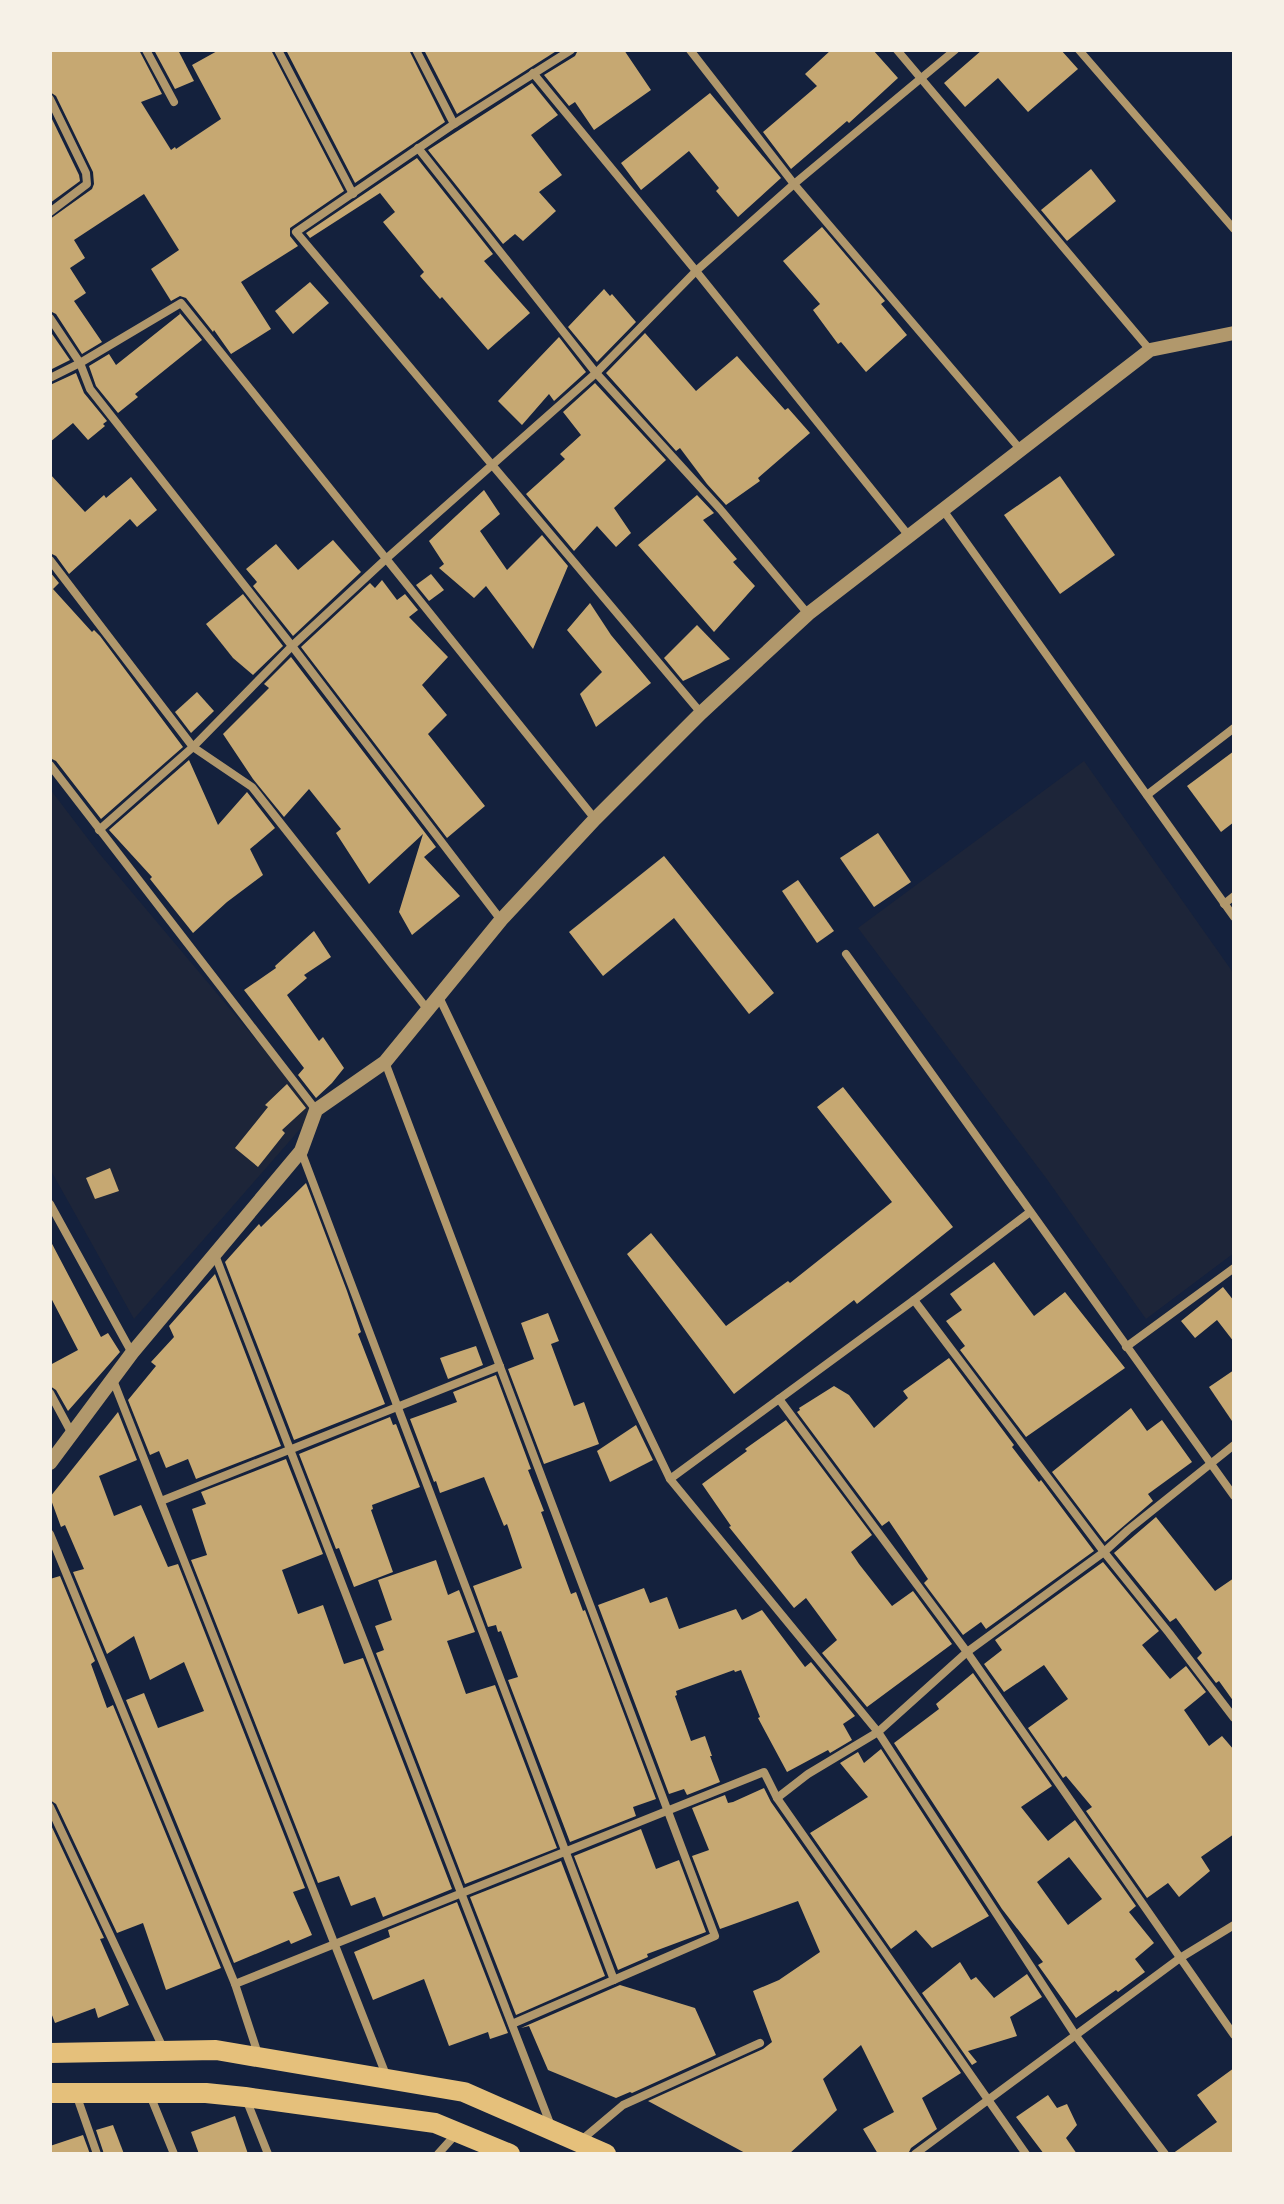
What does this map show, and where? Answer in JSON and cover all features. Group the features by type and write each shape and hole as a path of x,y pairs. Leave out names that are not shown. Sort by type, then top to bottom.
{"main road":[{"path":"51,2052 216,2050 464,2092 606,2154"},
{"path":"50,2093 206,2093 245,2097 435,2123 510,2154"}],"street":[{"path":"146,50 174,102"},
{"path":"278,50 353,194"},
{"path":"416,50 454,124"},
{"path":"690,50 794,184 1020,449"},
{"path":"897,50 1150,350"},
{"path":"99,830 193,747 292,646 387,558 596,373 696,271 794,184 955,50"},
{"path":"1079,50 1234,229"},
{"path":"568,51 296,232 701,713"},
{"path":"533,73 909,536"},
{"path":"50,99 86,173 87,184 50,212"},
{"path":"418,148 596,373 720,509 808,614"},
{"path":"50,378 181,303 595,819"},
{"path":"50,318 80,363 90,389 292,646 501,920"},
{"path":"50,1463 132,1353 301,1151 316,1110 385,1062 501,920 595,819 701,713 808,614 1150,350 1234,333"},
{"path":"943,510 1234,917"},
{"path":"50,560 193,747 252,787 428,1010"},
{"path":"1147,795 1234,728"},
{"path":"50,765 316,1110"},
{"path":"1224,904 1234,896"},
{"path":"846,954 1234,1496"},
{"path":"439,997 670,1479 878,1732 1076,2036 1165,2154"},
{"path":"385,1062 715,1936 512,2024"},
{"path":"301,1151 614,1980"},
{"path":"50,1204 132,1353"},
{"path":"670,1479 1030,1212"},
{"path":"215,1254 553,2131"},
{"path":"1126,1347 1234,1268"},
{"path":"914,1300 1234,1718"},
{"path":"161,1501 500,1366"},
{"path":"113,1380 388,2079"},
{"path":"50,1393 71,1432"},
{"path":"779,1399 967,1652 1234,2035"},
{"path":"777,1798 808,1774 878,1732 967,1652 1104,1552 1234,1445"},
{"path":"50,1534 235,1984 259,2057"},
{"path":"235,1984 764,1772 777,1798 1026,2154"},
{"path":"50,1807 165,2051"},
{"path":"915,2154 1180,1958 1234,1925"},
{"path":"578,2142 623,2105 760,2043"},
{"path":"76,2093 97,2154"},
{"path":"149,2093 174,2154"},
{"path":"245,2097 268,2154"},
{"path":"438,2154 457,2132"}],"shaded area":[{"path":"1084,761 1234,974 1234,1253 1146,1319 1046,1178 858,928"},
{"path":"50,789 98,852 316,1111 134,1319 50,1169"}],"building":[{"path":"50,50 139,50 162,94 141,102 171,150 221,119 192,65 219,50 271,50 344,191 290,228 290,236 298,246 241,282 271,329 231,354 186,298 180,296 171,301 151,269 179,250 144,194 74,240 85,258 70,268 86,293 74,301 102,342 82,354 56,314 50,311 50,219 92,189 93,172 56,96 50,92"},
{"path":"154,50 178,50 194,81 175,89"},
{"path":"286,50 409,50 445,122 355,183"},
{"path":"424,50 558,50 457,114"},
{"path":"578,50 624,50 651,90 594,130 575,102 569,106 544,75 575,56"},
{"path":"831,50 873,50 898,78 849,123 847,121 791,169 763,132 817,86 805,74"},
{"path":"982,50 1061,50 1078,69 1028,112 998,78 965,107 944,83"},
{"path":"532,83 558,115 531,135 562,175 539,192 556,211 523,241 515,234 503,244 428,150"},
{"path":"710,93 781,178 738,217 689,151 641,190 621,163"},
{"path":"50,115 80,181 50,203"},
{"path":"417,158 493,254 484,261 530,313 488,350 420,276 424,272 383,222 395,212 380,193 310,238 306,233"},
{"path":"1091,169 1116,201 1067,241 1041,210"},
{"path":"822,227 885,301 881,304 907,335 866,372 841,342 838,344 813,310 820,304 783,261"},
{"path":"310,282 329,303 293,334 275,311"},
{"path":"604,289 636,322 597,362 568,327"},
{"path":"179,312 202,340 135,394 138,397 118,413 96,386 89,366 109,354 116,365"},
{"path":"50,331 70,360 50,370"},
{"path":"645,333 696,391 737,356 810,433 758,478 760,481 726,505 680,448 676,451 606,373"},
{"path":"559,337 586,372 554,401 549,394 522,425 498,401"},
{"path":"76,373 84,393 107,421 88,440 73,423 50,442 50,385"},
{"path":"595,383 666,460 614,508 631,533 616,547 597,526 574,551 526,494 565,459 560,454 581,435 563,412"},
{"path":"50,474 85,512 131,477 157,510 137,527 130,519 69,574 56,556 50,553"},
{"path":"1060,476 1115,555 1060,594 1004,515"},
{"path":"484,490 500,514 480,531 507,570 542,535 568,566 533,649 486,586 474,598 439,568 444,564 429,541"},
{"path":"697,495 714,513 703,520 737,559 733,562 755,586 714,632 638,545"},
{"path":"333,540 361,572 293,636 253,586 257,582 246,569 276,544 298,570"},
{"path":"50,572 59,583 53,589 92,632 94,630 100,636 183,747 101,819 56,761 50,758"},
{"path":"431,574 444,590 429,601 416,585"},
{"path":"382,580 397,600 405,594 418,610 409,617 448,657 422,685 447,715 428,734 485,806 447,838 301,647 370,583 375,588"},
{"path":"243,594 283,646 253,675 233,658 206,624"},
{"path":"590,603 611,635 651,683 596,727 580,694 602,672 567,630"},
{"path":"697,625 730,659 683,681 664,658"},
{"path":"291,657 436,847 424,857 460,896 412,935 399,912 423,834 369,884 336,833 341,829 309,789 284,817 253,779 223,734 269,688 264,684"},
{"path":"197,692 214,711 191,733 175,712"},
{"path":"1234,751 1234,822 1221,832 1187,786"},
{"path":"189,760 218,825 247,792 275,828 250,849 263,875 193,933 150,879 152,877 109,830"},
{"path":"878,833 911,882 874,907 840,858"},
{"path":"664,856 774,993 749,1014 674,918 603,976 569,932"},
{"path":"798,880 834,931 817,943 782,891"},
{"path":"314,931 331,957 304,975 307,978 287,995 319,1041 323,1037 344,1068 316,1098 298,1075 304,1068 244,990 276,968"},
{"path":"287,1084 306,1108 282,1130 285,1133 258,1167 235,1148 268,1107 265,1105"},
{"path":"843,1087 953,1227 857,1304 854,1300 734,1394 627,1254 651,1233 726,1326 788,1281 790,1283 892,1202 817,1107"},
{"path":"110,1168 119,1191 95,1199 86,1178"},
{"path":"306,1183 385,1404 294,1440 225,1262 259,1224 261,1227"},
{"path":"50,1240 101,1337 108,1333 120,1352 68,1411 56,1390 50,1386 50,1365 78,1350 50,1296"},
{"path":"994,1262 1034,1316 1065,1292 1125,1368 1026,1437 960,1350 965,1346 946,1321 962,1310 950,1294"},
{"path":"215,1274 281,1446 196,1479 188,1459 166,1468 159,1451 150,1455 128,1400 156,1366 151,1362 174,1337 169,1326"},
{"path":"1223,1287 1234,1301 1234,1342 1217,1320 1195,1338 1181,1321"},
{"path":"548,1313 559,1341 551,1344 574,1406 584,1402 599,1444 544,1464 508,1369 534,1359 521,1323"},
{"path":"476,1346 483,1365 448,1379 440,1358"},
{"path":"949,1358 1014,1445 1012,1447 1094,1551 986,1629 981,1622 963,1635 924,1583 928,1579 889,1521 882,1526 797,1412 834,1386 849,1395 874,1428 908,1398 903,1391"},
{"path":"1234,1370 1234,1424 1209,1387"},
{"path":"496,1375 531,1469 528,1470 544,1511 541,1512 571,1594 576,1592 585,1610 656,1799 633,1807 636,1816 570,1842 508,1680 518,1677 501,1631 498,1632 496,1625 488,1627 473,1586 522,1568 507,1524 504,1526 484,1477 440,1493 410,1419 457,1402 453,1392"},
{"path":"1131,1408 1147,1431 1162,1420 1192,1462 1148,1494 1153,1501 1105,1542 1052,1472"},
{"path":"118,1412 137,1460 99,1476 114,1516 141,1505 168,1567 178,1564 305,1888 293,1892 312,1935 291,1944 289,1940 234,1963 126,1700 144,1693 158,1728 204,1711 184,1662 150,1680 134,1636 107,1654 73,1572 84,1569 65,1525 61,1527 50,1497"},
{"path":"390,1417 393,1425 396,1424 420,1487 372,1505 371,1510 393,1572 354,1587 299,1454"},
{"path":"786,1420 872,1535 851,1552 859,1564 892,1606 913,1591 952,1644 867,1707 822,1653 837,1640 806,1598 794,1608 729,1527 702,1484"},
{"path":"636,1425 653,1460 610,1482 597,1451"},
{"path":"286,1459 323,1554 282,1570 298,1614 323,1605 344,1664 363,1658 452,1889 383,1917 375,1897 351,1906 339,1876 318,1883 191,1560 207,1555 192,1509 206,1504 201,1492"},
{"path":"1156,1517 1215,1591 1234,1578 1234,1702 1197,1658 1202,1653 1176,1618 1170,1622 1114,1553"},
{"path":"436,1560 448,1595 459,1590 475,1632 447,1641 466,1694 495,1685 557,1848 465,1884 376,1653 384,1650 375,1626 392,1620 378,1580"},
{"path":"1103,1562 1159,1631 1142,1645 1170,1679 1186,1666 1206,1692 1184,1710 1209,1746 1222,1736 1234,1750 1234,1834 1201,1857 1210,1871 1179,1897 1168,1883 1147,1898 1086,1811 1092,1807 1066,1776 1063,1778 1028,1728 1068,1699 1044,1665 1004,1692 984,1664 1002,1650 995,1640"},
{"path":"60,1576 95,1661 91,1664 107,1708 113,1705 221,1968 166,1990 143,1923 117,1933 56,1804 50,1800 50,1579"},
{"path":"644,1588 650,1603 667,1597 679,1629 736,1609 742,1620 762,1610 805,1667 811,1662 855,1716 843,1724 852,1740 787,1772 758,1718 741,1670 734,1670 676,1691 691,1741 705,1736 720,1782 687,1795 684,1789 669,1794 598,1605"},
{"path":"973,1673 1052,1786 1021,1807 1048,1841 1075,1820 1136,1906 1129,1912 1154,1943 1135,1959 1145,1972 1076,2018 1038,1965 1043,1962 1002,1909 894,1743 939,1709 936,1704","holes":["1069,1857 1102,1899 1068,1925 1037,1882"]},
{"path":"881,1749 989,1916 932,1948 916,1930 891,1949 810,1833 868,1797 840,1763 858,1752 864,1763"},
{"path":"764,1788 961,2073 922,2098 937,2129 911,2148 908,2154 878,2154 863,2129 894,2112 861,2045 823,2079 837,2110 789,2154 747,2154 648,2101 763,2049 772,2042 753,1991 779,1980 820,1952 798,1901 720,1929 692,1856 709,1850 692,1808 725,1795 728,1803 733,1802"},
{"path":"50,1823 104,1938 100,1939 129,2005 98,2018 95,2008 55,2023 50,2010"},
{"path":"641,1829 656,1869 679,1860 706,1932 647,1954 648,1957 618,1970 574,1856"},
{"path":"561,1861 605,1976 516,2015 470,1897"},
{"path":"457,1902 508,2033 490,2039 488,2032 449,2046 424,1979 373,2000 354,1952 390,1937 388,1930"},
{"path":"960,1962 971,1980 976,1977 994,1998 1027,1974 1042,1997 1010,2017 1017,2036 968,2051 977,2062 972,2065 922,1993"},
{"path":"620,1985 695,2008 716,2055 616,2098 548,2070 529,2026 521,2028"},
{"path":"1234,2068 1234,2154 1172,2154 1217,2122 1197,2095"},
{"path":"1048,2095 1057,2108 1067,2104 1077,2125 1066,2138 1077,2154 1044,2154 1016,2117"},
{"path":"235,2116 248,2154 199,2154 191,2132"},
{"path":"113,2125 124,2154 104,2154 96,2130"},
{"path":"83,2135 90,2154 50,2154 50,2146"}]}
